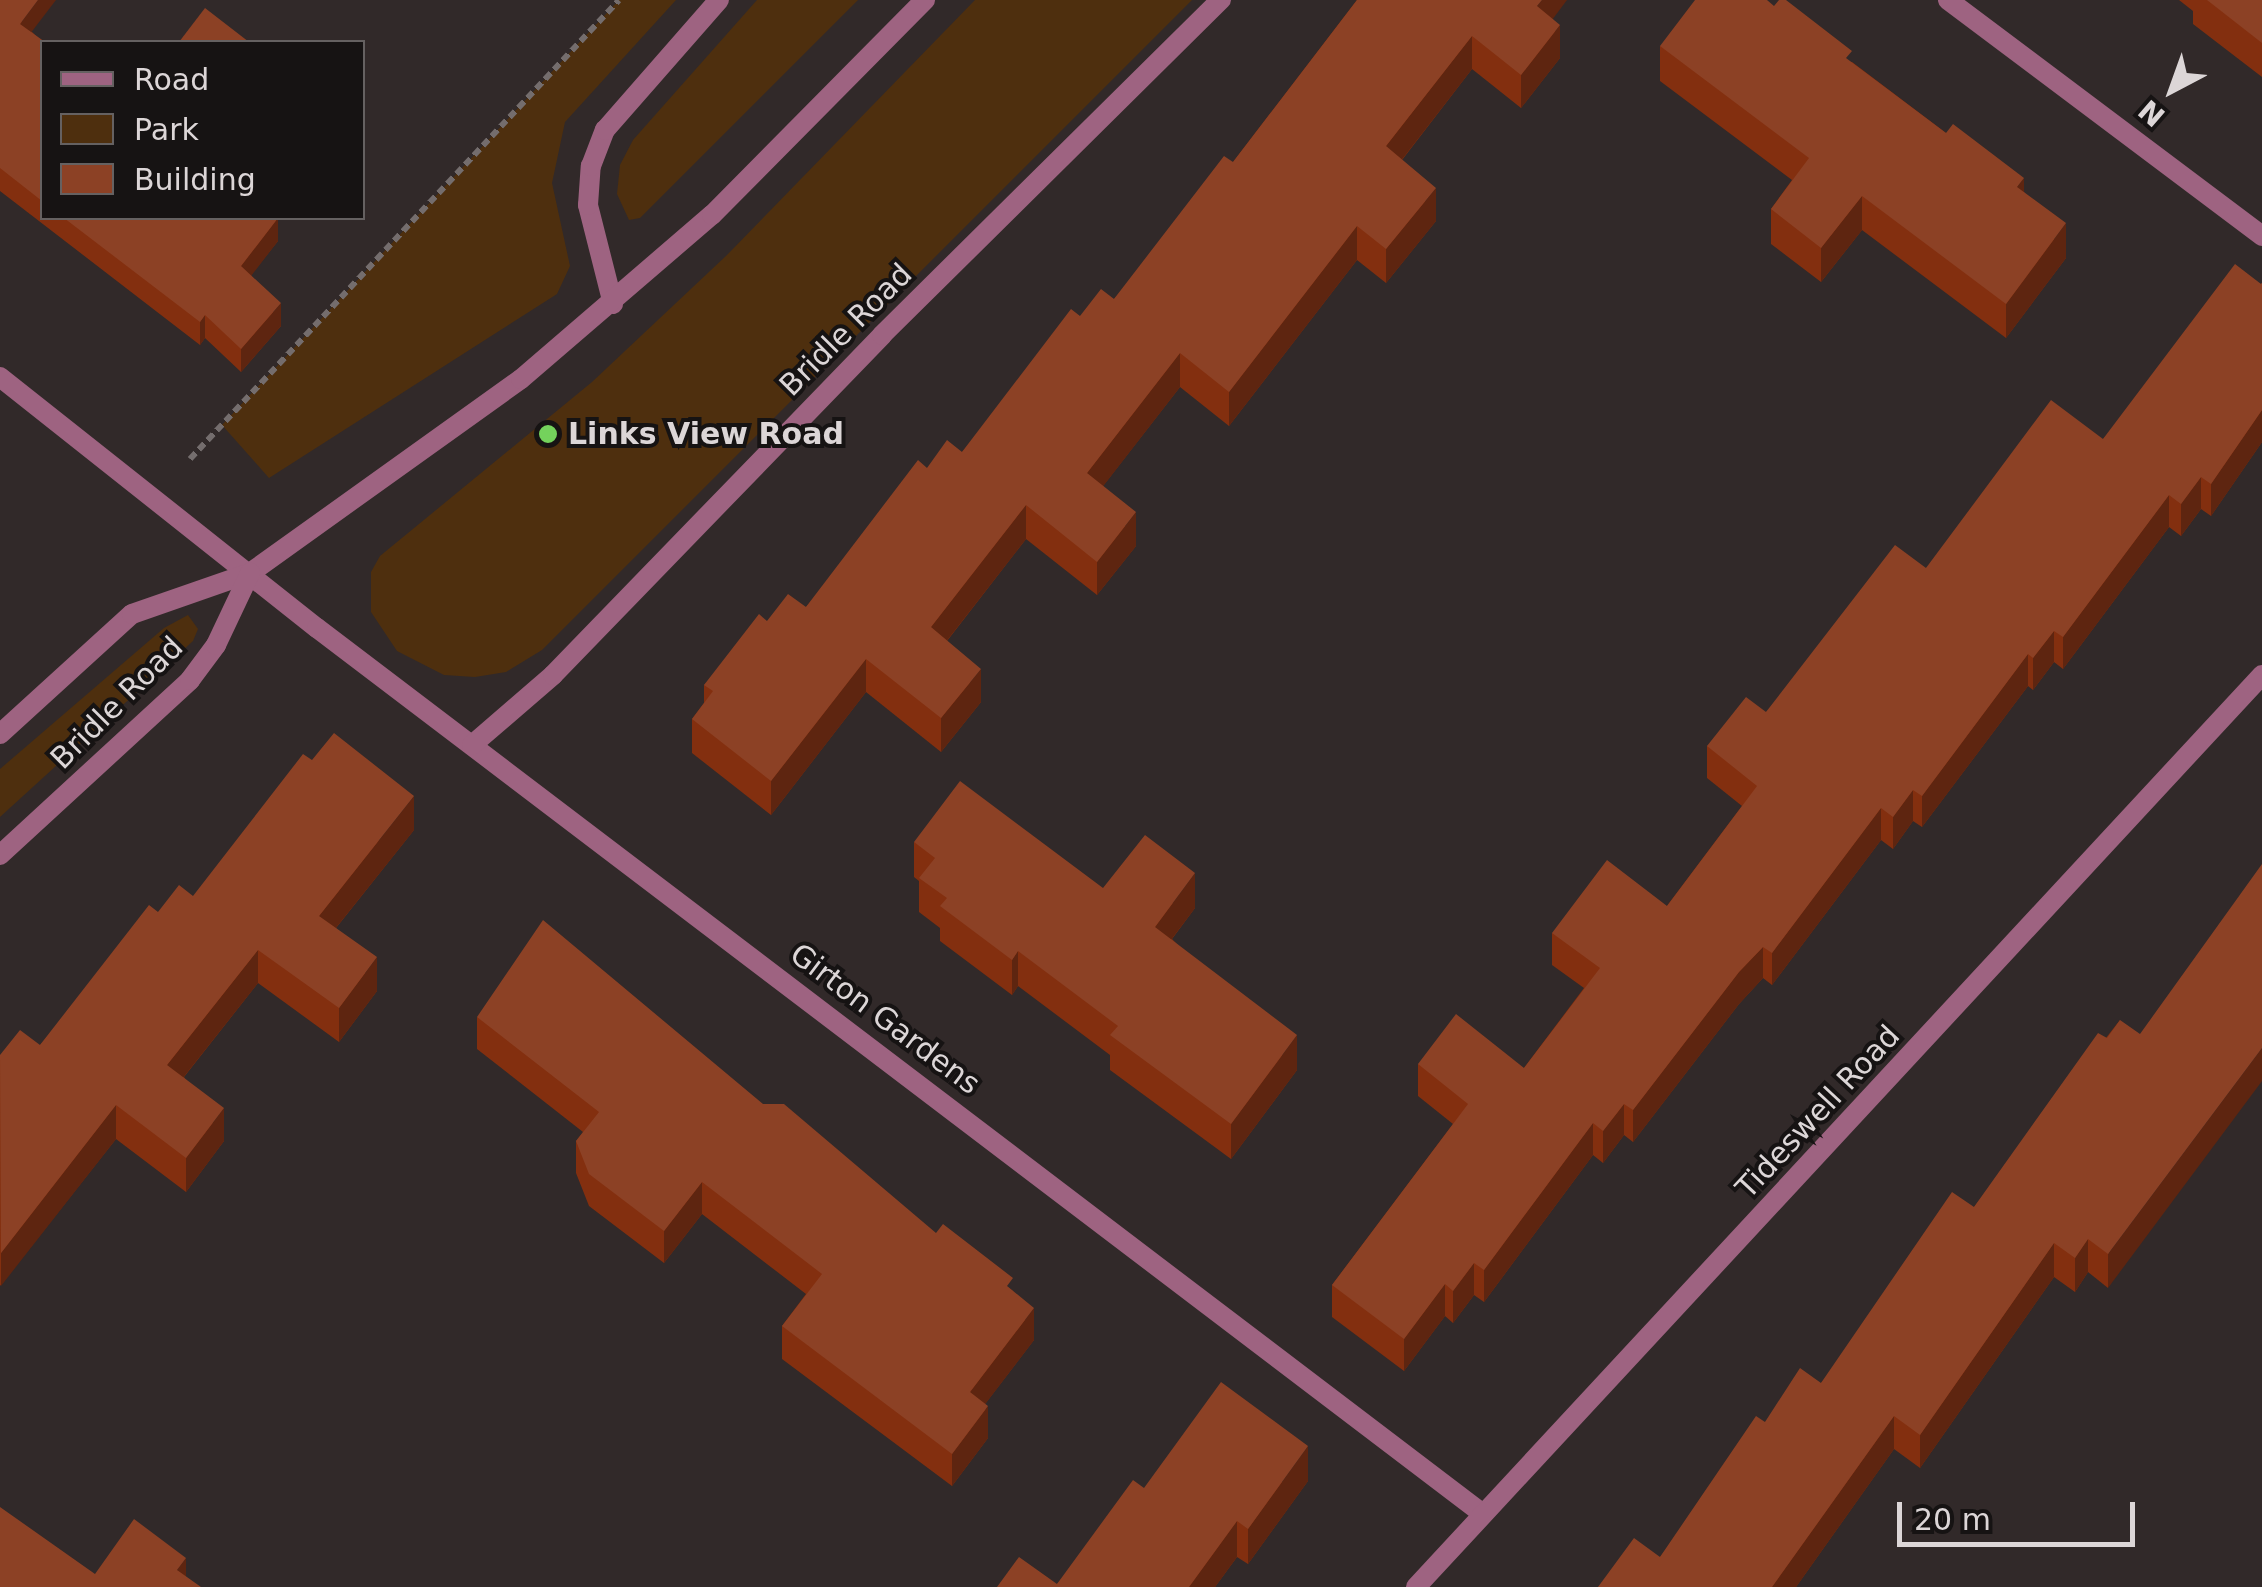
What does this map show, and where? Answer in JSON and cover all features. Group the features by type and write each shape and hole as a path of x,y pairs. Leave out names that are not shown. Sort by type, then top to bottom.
{"street":[{"path":"613,304 588,205 591,166 605,130 719,0"},
{"name":"Bridle Road","path":"0,734 132,614 250,574 427,449 613,304 811,120 925,0"},
{"name":"Bridle Road","path":"472,746 554,675 882,335 1221,0"},
{"path":"1948,0 2262,236"},
{"path":"0,376 250,574"},
{"name":"Bridle Road","path":"0,854 190,680 216,645 250,574"},
{"name":"Girton Gardens","path":"250,574 1483,1514"},
{"name":"Tideswell Road","path":"1416,1587 2262,676"}],"path":[{"path":"154,498 620,0"}],"green space":[{"path":"619,0 676,0 565,122 552,183 570,266 557,294 269,478 222,425"},
{"path":"757,0 858,0 640,218 629,220 617,194 620,165 633,140"},
{"path":"975,0 1192,0 542,650 506,672 475,677 444,675 397,651 371,612 371,572 380,556 592,382 727,255"},
{"path":"188,615 198,629 193,641 0,817 0,769 164,628"}],"building":[{"path":"0,0 38,0 20,24 42,40 40,199 0,168"},
{"path":"1357,0 1542,0 1537,6 1560,25 1521,75 1472,36 1386,146 1436,188 1386,249 1357,226 1229,392 1180,353 1087,473 1136,512 1097,562 1026,505 931,627 981,669 941,718 866,659 771,781 692,719 713,691 704,685 759,614 767,621 788,594 806,607 918,460 927,468 947,440 962,452 1071,309 1080,316 1101,289 1114,299 1224,156 1233,162"},
{"path":"1695,0 1767,0 1774,6 1779,0 1786,0 1852,51 1846,58 1946,133 1953,124 2024,178 2017,187 2066,223 2006,304 1862,196 1821,248 1771,209 1809,158 1660,46"},
{"path":"2207,0 2262,0 2262,43"},
{"path":"205,8 246,40 181,40"},
{"path":"67,220 276,220 241,266 281,303 241,349 205,315 200,322"},
{"path":"2235,264 2262,283 2262,410 2211,484 2201,477 2181,504 2169,495 2063,637 2054,631 2033,658 2028,654 1922,796 1913,790 1893,817 1881,808 1772,953 1763,947 1739,972 1633,1110 1624,1104 1603,1131 1593,1123 1484,1270 1474,1263 1453,1291 1445,1284 1404,1339 1332,1285 1468,1104 1418,1064 1456,1014 1524,1068 1600,968 1552,933 1607,860 1667,906 1757,786 1707,746 1746,697 1766,712 1895,545 1926,568 2051,400 2103,439"},
{"path":"334,733 414,796 319,916 377,957 339,1008 258,950 167,1065 224,1108 186,1158 116,1105 1,1253 0,1055 20,1030 40,1045 149,905 158,912 179,885 193,896 303,754 312,760"},
{"path":"960,781 1103,888 1145,835 1195,873 1155,927 1297,1035 1231,1124 1110,1035 1118,1026 1018,951 1012,960 940,906 947,898 919,878 935,858 914,842"},
{"path":"2262,864 2262,1048 2108,1254 2088,1239 2075,1258 2054,1243 1920,1435 1894,1416 1772,1587 1598,1587 1634,1538 1660,1557 1756,1416 1765,1422 1800,1368 1821,1383 1952,1192 1974,1207 2098,1033 2107,1038 2120,1020 2140,1034"},
{"path":"543,920 763,1104 784,1104 936,1233 943,1224 1013,1278 1007,1286 1034,1308 970,1392 988,1406 952,1454 782,1326 822,1274 702,1182 664,1231 589,1174 576,1141 599,1112 477,1017"},
{"path":"1221,1382 1308,1446 1248,1529 1237,1521 1189,1587 997,1587 1019,1557 1057,1584 1133,1480 1144,1488"},
{"path":"0,1507 95,1574 134,1519 186,1558 177,1570 201,1587 0,1587"}],"place":[{"name":"Links View Road","path":"548,434"}]}
